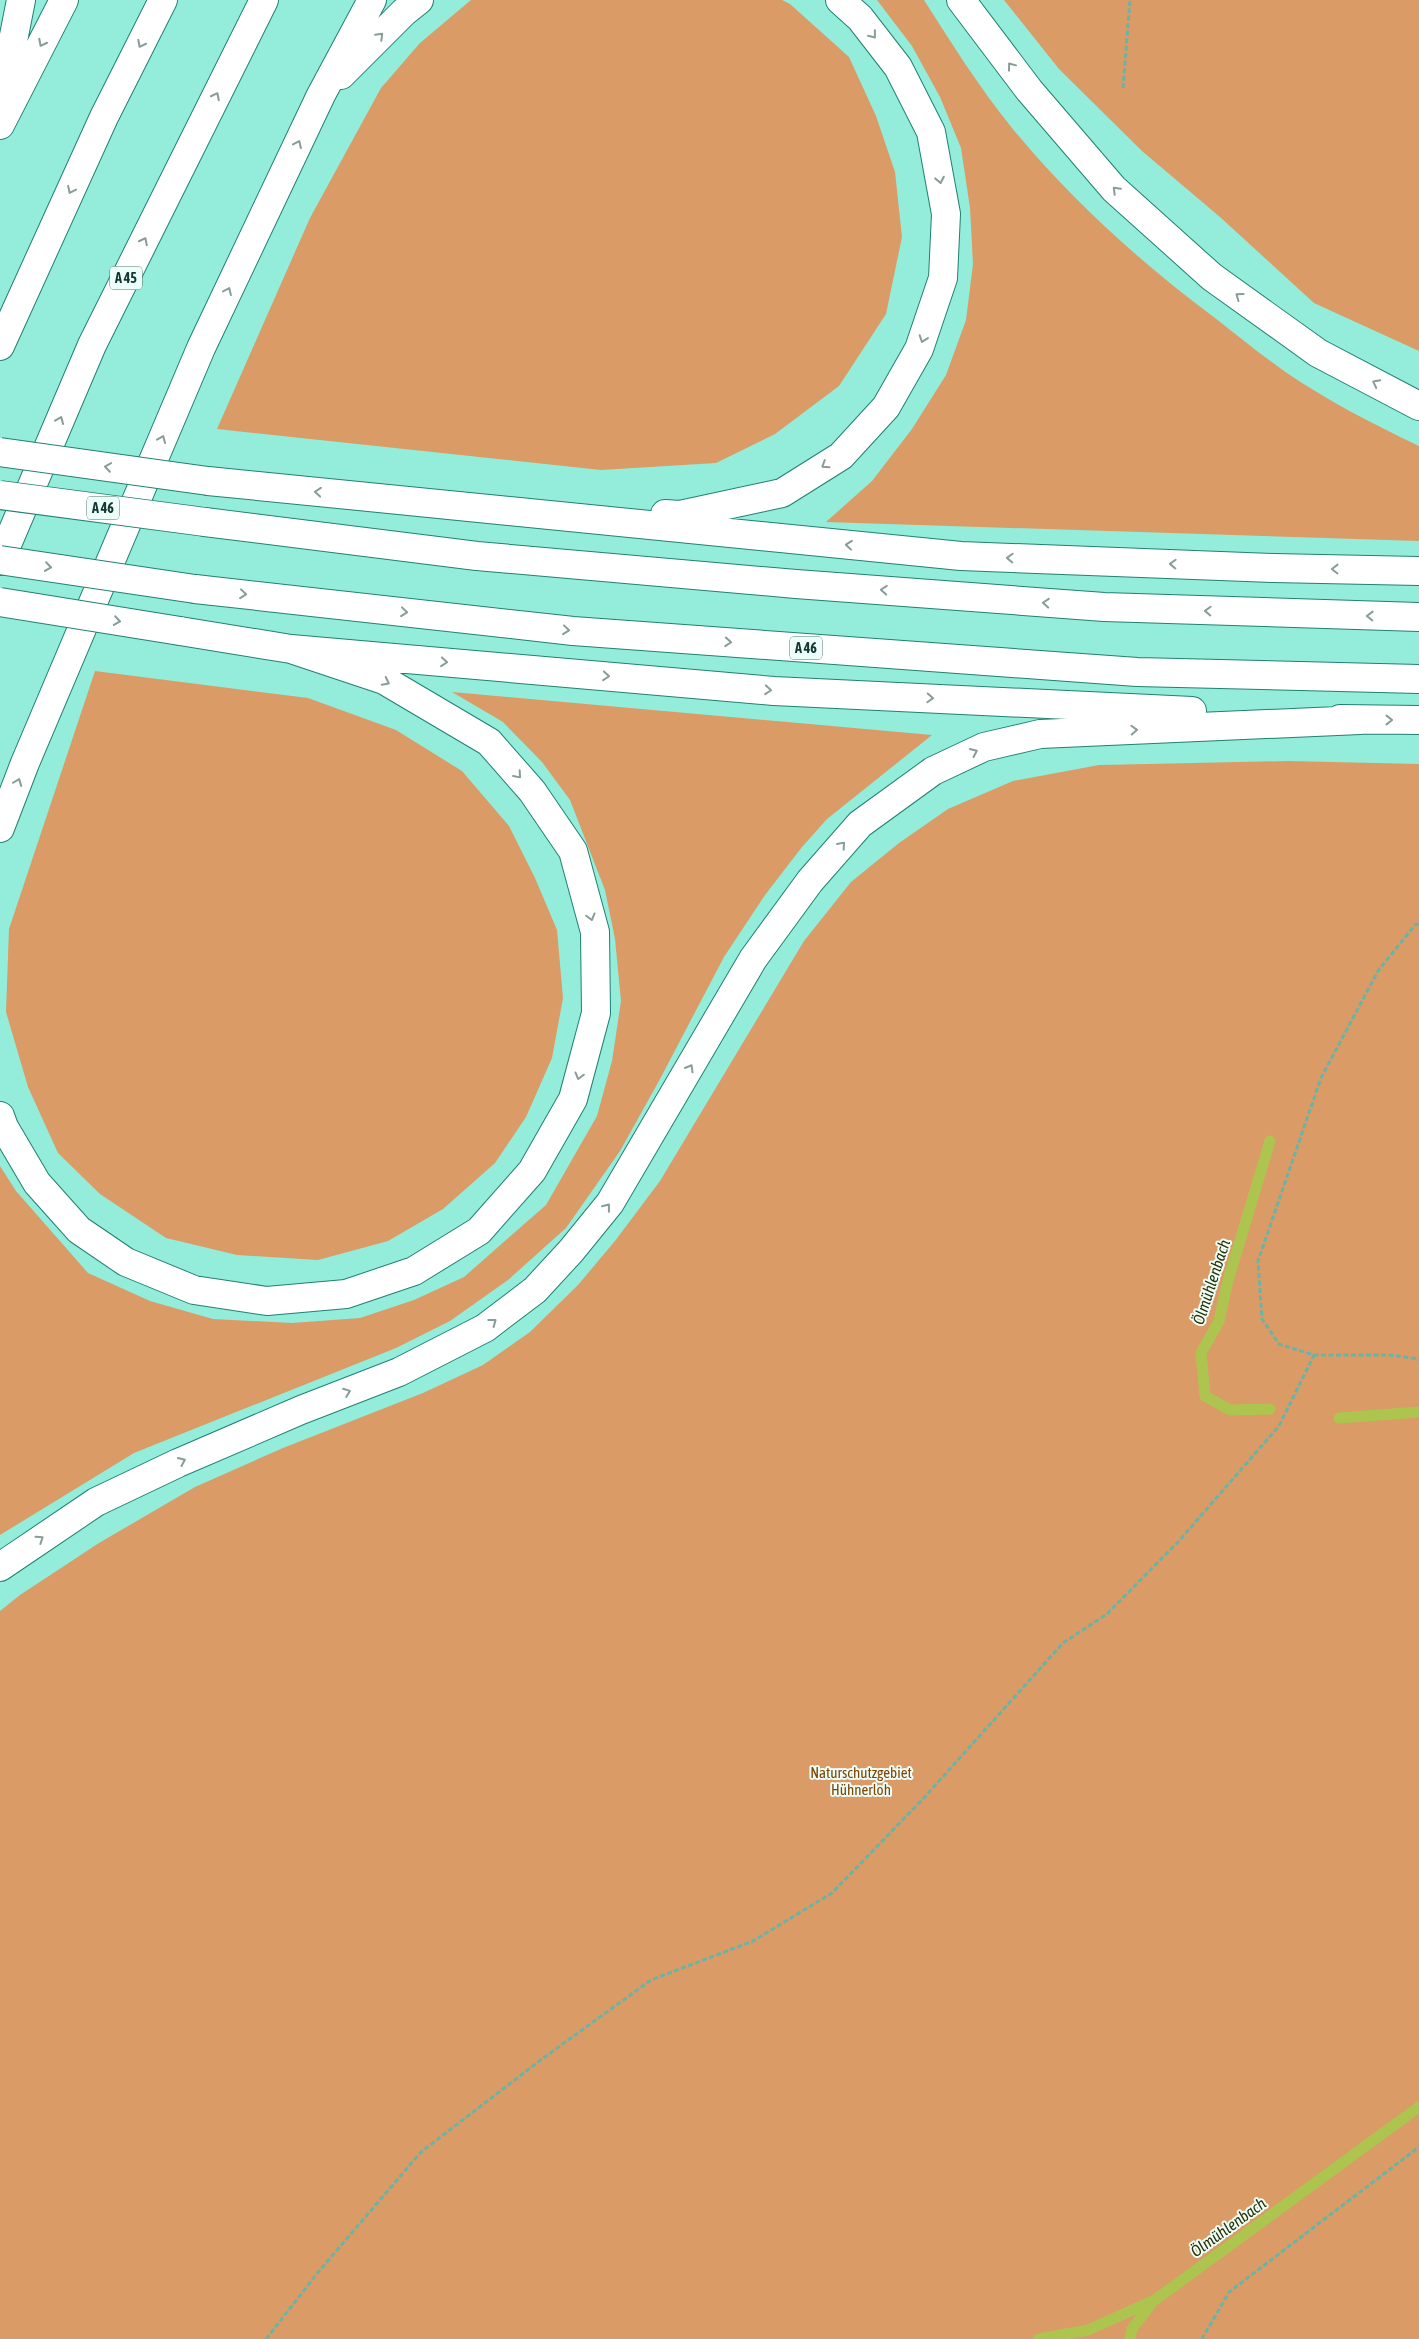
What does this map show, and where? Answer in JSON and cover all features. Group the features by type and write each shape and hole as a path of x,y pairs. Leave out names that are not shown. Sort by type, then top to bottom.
{"highway":[{"path":"0,108 21,0"},
{"path":"0,125 64,0"},
{"path":"0,346 104,117 163,0"},
{"name":"A 45","path":"0,561 92,346 264,0"},
{"path":"0,828 29,754 201,348 321,95 372,0"},
{"path":"321,95 404,12 419,0"},
{"path":"366,496 680,515 782,493 841,456 886,407 919,349 943,278 946,214 931,132 898,67 860,18 840,0"},
{"path":"961,0 1029,90 1114,189 1212,277 1318,354 1419,406"},
{"path":"0,452 208,482 366,496 961,556 1273,568 1419,571"},
{"name":"A 46","path":"0,495 477,556 826,586 1104,607 1419,617"},
{"name":"A 46","path":"0,561 194,589 603,633 1137,672 1419,679"},
{"path":"0,602 291,649 774,690 1360,720"},
{"path":"0,1116 4,1128 37,1183 79,1230 126,1262 194,1290 267,1301 346,1294 414,1271 479,1231 532,1171 573,1099 596,1012 595,932 573,851 532,791 489,742 384,680 291,649"},
{"path":"0,1567 96,1502 178,1463 292,1414 399,1372 485,1328 535,1290 571,1251 610,1203 753,959 810,881 860,824 933,771 984,747 1040,734 1360,720 1419,720"}],"path":[{"path":"1122,88 1130,0"},
{"path":"1419,924 1416,925 1378,971 1322,1078 1258,1260 1262,1319 1279,1344 1314,1355 1390,1356 1419,1359"},
{"path":"266,2339 320,2270 422,2152 542,2059 651,1980 753,1941 832,1893 921,1801 1063,1643 1107,1614 1178,1542 1279,1426 1314,1355"},
{"path":"1202,2339 1229,2292 1419,2147"}],"green space":[{"path":"471,0 782,0 790,4 849,57 876,116 895,172 902,237 886,314 839,386 775,434 716,463 601,470 217,429 310,218 381,88 420,43"},
{"path":"877,0 924,0 988,97 1035,155 1082,205 1160,275 1258,352 1300,382 1350,411 1419,446 1419,541 826,522 872,481 912,429 946,375 966,320 973,264 970,208 961,148 940,97 912,46"},
{"path":"1004,0 1419,0 1419,351 1314,303 1220,217 1142,151 1059,69"},
{"path":"95,671 308,698 396,730 462,771 509,826 535,878 557,930 563,998 552,1058 526,1117 495,1163 443,1209 388,1241 318,1260 237,1255 166,1238 100,1194 58,1153 28,1087 6,1012 9,929"},
{"path":"452,692 932,735 827,819 802,847 765,895 724,957 620,1151 566,1228 508,1280 450,1321 396,1348 134,1453 0,1535 0,1166 16,1191 88,1273 150,1301 213,1319 292,1323 360,1318 414,1300 464,1277 546,1205 597,1116 612,1061 621,1001 615,939 605,890 570,800 542,762 503,722"},
{"name":"Naturschutzgebiet Hühnerloh","path":"1289,761 1419,764 1419,2339 0,2339 0,1611 20,1595 99,1543 195,1487 283,1448 423,1393 483,1365 530,1332 578,1285 615,1241 660,1181 804,941 851,882 899,843 948,809 1013,781 1099,765"}],"waterway":[{"name":"Ölmühlenbach","path":"1270,1141 1227,1284 1219,1321 1201,1353 1205,1396 1230,1410 1270,1409"},
{"name":"Ölmühlenbach","path":"1339,1418 1419,1412"},
{"name":"Ölmühlenbach","path":"1039,2339 1088,2330 1155,2300 1419,2107"},
{"path":"1130,2339 1132,2329 1152,2303"}]}
